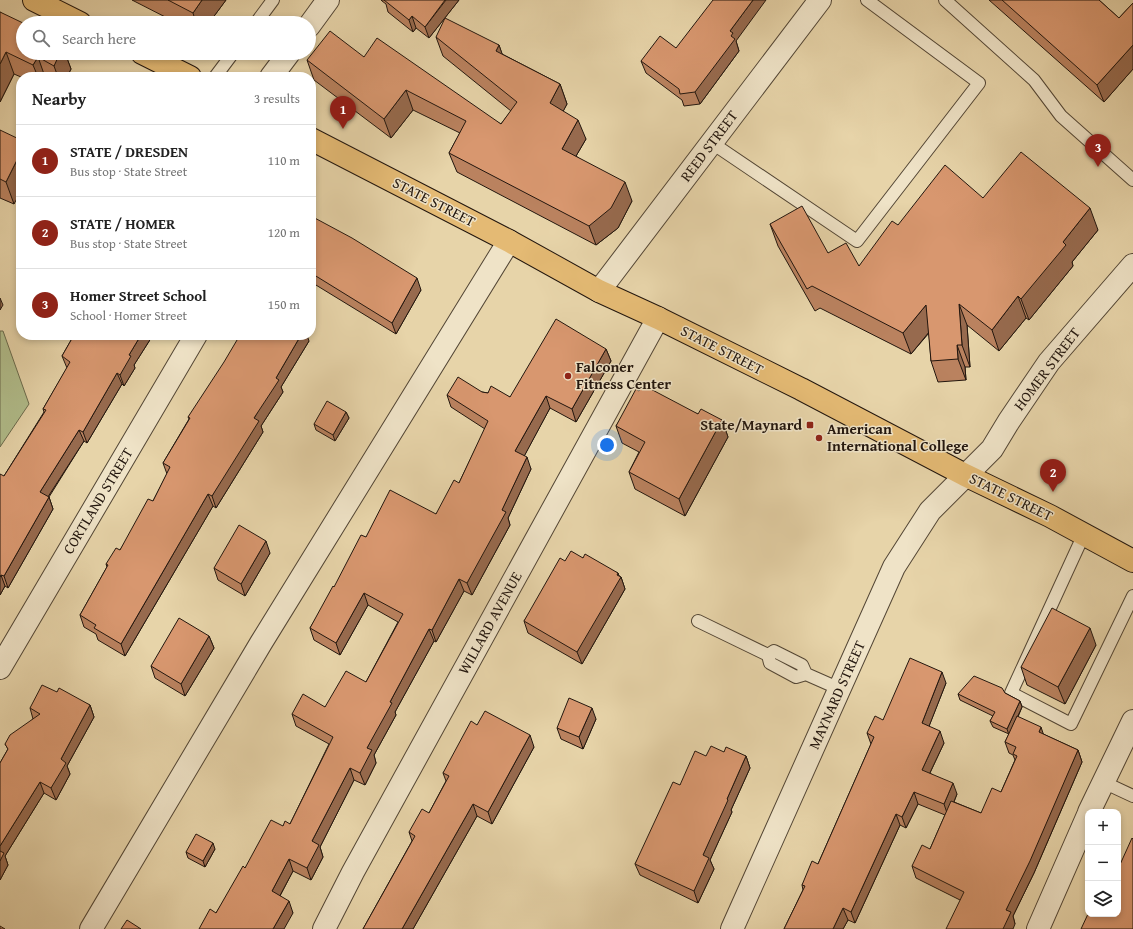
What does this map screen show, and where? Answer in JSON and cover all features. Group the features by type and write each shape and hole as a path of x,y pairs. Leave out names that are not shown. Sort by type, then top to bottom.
{"main road":[{"path":"34,0 66,16"},
{"path":"156,60 180,72"},
{"name":"STATE STREET","path":"316,142 509,241 599,291 658,318 801,389 965,476 1084,534 1133,561"}],"street":[{"path":"316,16 328,0"},
{"name":"REED STREET","path":"599,291 820,0"},
{"path":"275,72 284,60"},
{"path":"91,929 261,643 509,241"},
{"name":"HOMER STREET","path":"965,476 992,449 1049,362 1133,265"},
{"name":"WILLARD AVENUE","path":"324,929 353,872 658,318"},
{"name":"CORTLAND STREET","path":"0,668 193,340"},
{"name":"MAYNARD STREET","path":"732,929 894,567 930,511 965,476"},
{"path":"1091,809 1133,721"},
{"path":"1038,929 1085,822"}],"lane":[{"path":"261,16 272,0"},
{"path":"712,143 858,241 979,83 867,0"},
{"path":"945,0 1034,80 1061,116 1133,180"},
{"path":"219,72 228,60"},
{"path":"1084,534 1011,693 1071,724 1133,596"},
{"path":"698,621 768,655 774,651 802,665 806,674 840,690"},
{"path":"1103,782 1133,796"}],"green space":[{"path":"0,331 3,331 29,404 0,447"}],"building":[{"path":"168,0 202,0 193,13"},
{"path":"384,0 445,0 425,27 412,16 409,20"},
{"path":"713,0 753,0 730,31 733,33 731,36 735,39 695,92 680,94 679,89 641,61 660,36 676,48"},
{"path":"1002,0 1099,0 1119,18 1133,3 1133,45 1097,85"},
{"path":"0,12 16,20 16,57 6,52 0,64"},
{"path":"445,18 499,45 496,51 560,84 550,103 578,120 562,149 625,182 611,208 589,226 449,153 466,121 406,90 384,119 307,60 316,60 316,49 330,31 364,57 377,38 501,124 517,102 436,37"},
{"path":"23,60 36,60 33,65"},
{"path":"43,60 57,60 54,66"},
{"path":"0,130 16,138 16,162 6,182 0,179"},
{"path":"1021,152 1090,208 1063,242 1066,245 1021,299 1018,296 992,330 959,304 962,345 957,345 958,359 931,361 926,305 903,333 812,286 807,289 770,224 802,206 828,253 846,243 859,266 892,221 898,225 945,165 983,198"},
{"path":"316,219 352,238 417,278 392,323 316,276"},
{"path":"556,319 606,349 572,409 546,396 515,451 527,457 502,510 506,512 467,583 459,579 432,630 429,629 390,702 392,703 367,748 372,750 360,773 350,768 312,841 319,845 307,868 289,859 272,891 289,901 273,929 199,929 210,909 216,913 243,866 245,868 271,820 283,826 285,821 290,824 333,737 292,714 303,694 325,707 346,671 366,682 403,614 364,593 336,643 310,628 333,586 334,587 361,535 366,537 390,490 436,514 454,480 459,483 488,421 447,395 458,377 482,392 488,393 491,386 510,397"},
{"path":"71,340 138,340 120,375 117,373 83,432 79,430 40,492 49,497 4,576 1,575 0,577 0,474 4,476 46,410 43,409 70,362 62,356"},
{"path":"237,340 298,340 276,378 279,380 254,418 259,421 212,496 208,494 121,644 94,628 96,625 80,615 108,565 106,564 116,548 120,550 148,499 153,501 170,467 163,463 190,418 188,417"},
{"path":"643,385 698,414 701,409 722,420 679,499 629,472 645,442 616,426 636,389 639,391"},
{"path":"327,401 346,412 333,435 314,424"},
{"path":"239,525 266,541 241,584 214,568"},
{"path":"571,551 583,558 585,554 618,573 617,575 621,577 577,652 524,621 560,558 565,561"},
{"path":"1052,608 1090,628 1058,687 1021,667"},
{"path":"179,618 209,636 181,684 151,666"},
{"path":"910,658 942,672 922,723 940,731 922,770 953,783 944,804 914,792 902,817 896,814 851,912 843,908 833,929 784,929 805,886 802,885 812,861 818,864 874,737 867,733 875,716 883,720"},
{"path":"974,676 1002,688 1005,693 1020,701 1007,729 990,721 995,712 958,694"},
{"path":"42,685 57,692 59,688 90,705 61,759 66,763 51,788 40,782 0,846 0,763 8,749 5,744 10,735 40,714 30,708"},
{"path":"569,698 592,708 579,737 557,728"},
{"path":"485,711 530,735 488,812 473,804 402,929 363,929 415,836 409,832 422,809 429,813 449,776 443,773 471,721 477,725"},
{"path":"1017,716 1041,727 1039,732 1078,750 1030,861 1006,910 1011,912 1003,929 946,929 964,892 912,866 922,845 930,849 951,801 981,813 992,788 1001,792 1017,756 1013,754 1016,747 1005,742"},
{"path":"711,746 724,752 726,747 746,756 703,855 709,858 694,891 635,864 673,782 680,785 695,751 706,756"},
{"path":"196,834 213,843 203,861 186,852"},
{"path":"1132,838 1133,929 1081,929 1087,917 1121,917 1121,862"},
{"path":"0,851 4,853 0,861"},
{"path":"127,920 141,929 121,929"}],"place":[{"name":"STATE / DRESDEN","path":"343,129"},
{"name":"Homer Street School","path":"1098,167"},
{"name":"Falconer Fitness Center","path":"568,376"},
{"name":"State/Maynard","path":"810,425"},
{"name":"American International College","path":"819,438"},
{"name":"STATE / HOMER","path":"1053,492"}]}
